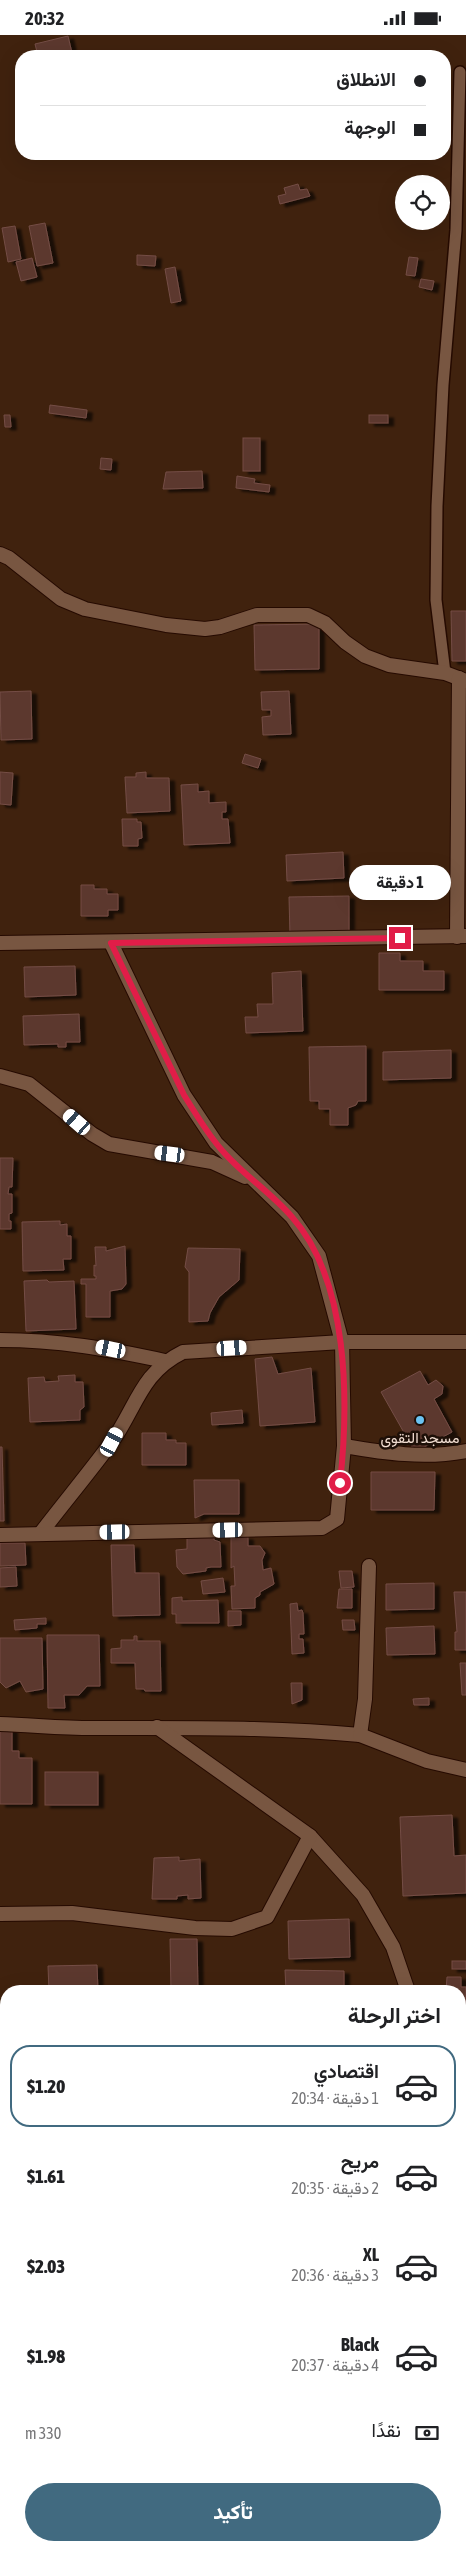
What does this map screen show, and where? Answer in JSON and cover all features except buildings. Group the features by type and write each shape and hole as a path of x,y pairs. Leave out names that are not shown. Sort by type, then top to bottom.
{"street":[{"path":"0,554 9,558 61,599 85,609 166,625 205,629 220,627 257,615 308,615 324,623 345,642 365,655 388,665 445,673 463,680 462,936 111,943 0,943"},
{"path":"0,1535 322,1528 337,1519 344,1446 342,1342 319,1256 292,1217 216,1143 184,1095 111,943"},
{"path":"0,1076 29,1084 92,1134 109,1144 212,1162 253,1181"},
{"path":"0,1340 40,1340 93,1345 165,1361"},
{"path":"40,1533 112,1442 147,1382 165,1361 183,1352 342,1342 466,1342"},
{"path":"344,1446 392,1455 466,1451"},
{"path":"360,1735 365,1699 369,1566"},
{"path":"0,1724 101,1729 157,1727 302,1730 360,1735 427,1761 466,1770"},
{"path":"157,1727 310,1835 363,1895 393,1947 406,1985"},
{"path":"0,1914 72,1913 195,1928 232,1929 267,1917 310,1835"}],"lane":[{"path":"445,673 436,600 437,506 443,385 456,229 460,72"}],"place":[{"name":"مسجد التقوى","path":"420,1420"}],"route":[{"path":"340,1483 344,1446 342,1342 319,1256 292,1217 216,1143 184,1095 111,943 400,938"}]}
